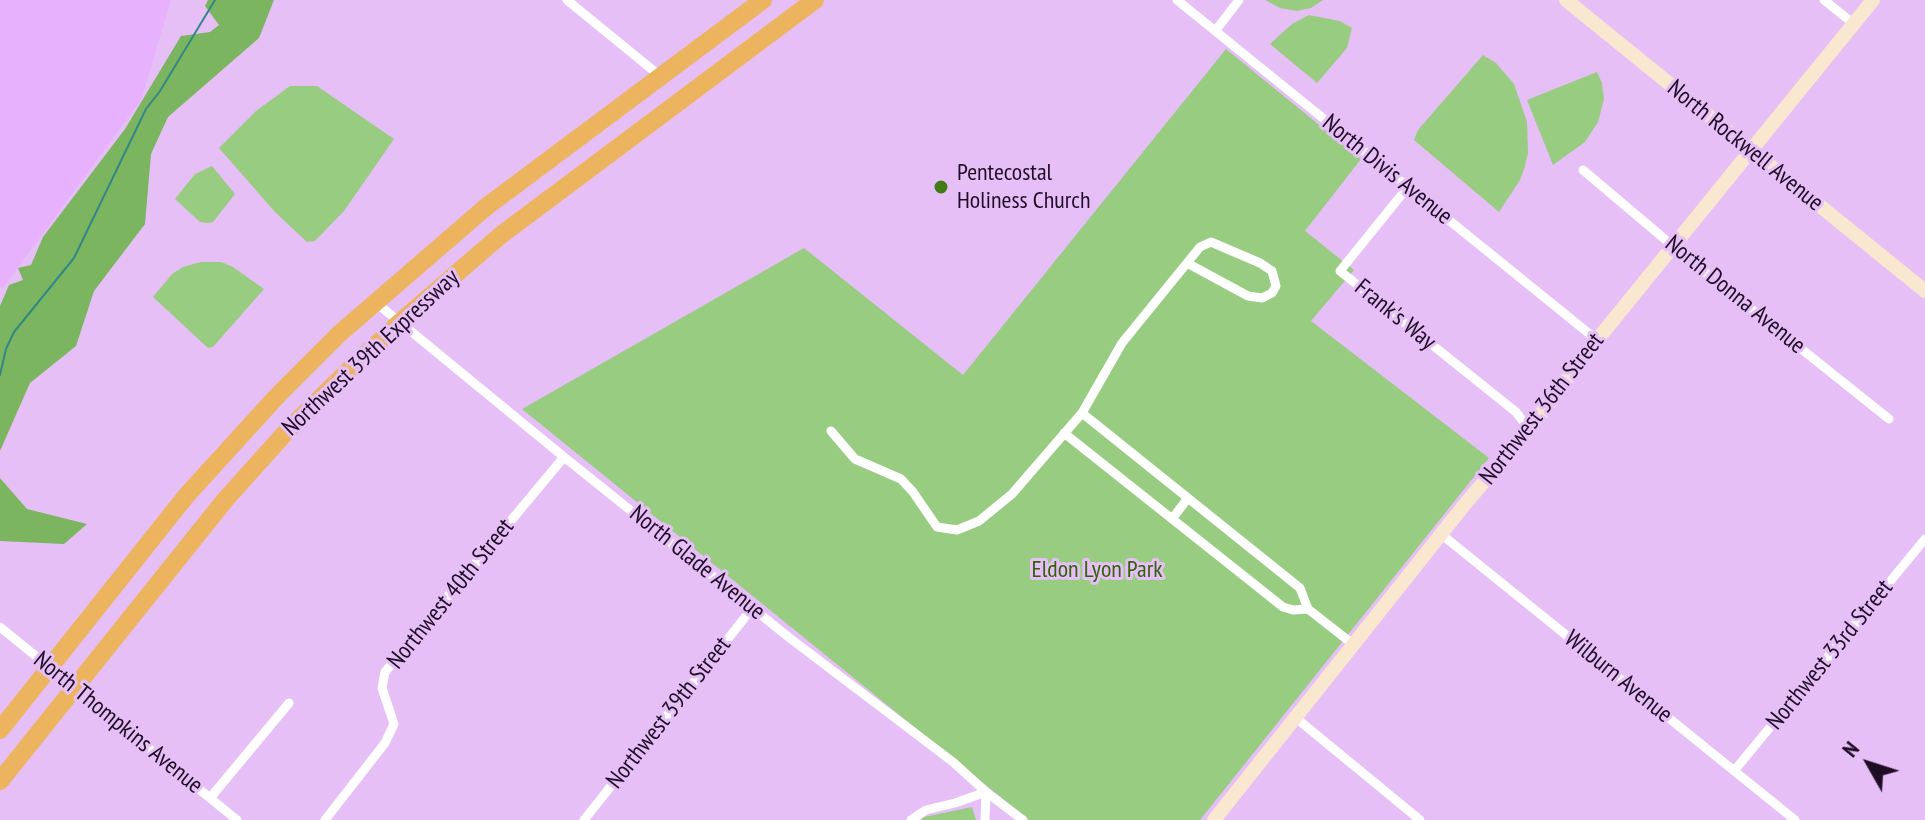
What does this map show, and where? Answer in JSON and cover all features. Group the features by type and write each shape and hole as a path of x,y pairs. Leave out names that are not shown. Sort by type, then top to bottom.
{"highway":[{"name":"Northwest 39th Expressway","path":"0,781 245,476 399,323 501,235 815,0"},
{"name":"Northwest 39th Expressway","path":"0,730 152,537 221,457 300,373 374,301 486,207 755,6"},
{"path":"755,6 765,37"},
{"path":"660,76 681,100"},
{"path":"221,457 245,476"}],"street":[{"path":"567,0 660,76"},
{"name":"North Divis Avenue","path":"1177,0 1597,340"},
{"path":"1216,30 1239,0"},
{"name":"North Rockwell Avenue","path":"1566,0 1925,291"},
{"path":"1824,0 1854,24"},
{"name":"Northwest 36th Street","path":"1218,818 1441,534 1873,0"},
{"name":"North Donna Avenue","path":"1583,170 1889,419"},
{"name":"Frank's Way","path":"1407,188 1340,271 1516,412 1529,429"},
{"path":"831,431 855,459 901,479 937,527 957,530 979,521 1012,494 1082,413 1122,343 1187,263 1200,247 1211,242 1268,267 1275,276 1276,286 1272,293 1262,298 1248,296 1187,263"},
{"name":"North Glade Avenue","path":"374,301 791,639 953,762 1023,820"},
{"path":"1082,413 1300,588 1308,609 1354,645"},
{"path":"1064,433 1283,607 1308,609"},
{"name":"Northwest 40th Street","path":"325,820 385,743 394,724 382,688 385,672 564,457"},
{"path":"1172,519 1188,498"},
{"name":"Wilburn Avenue","path":"1441,534 1795,820"},
{"name":"Northwest 33rd Street","path":"1734,771 1925,539"},
{"name":"Northwest 39th Street","path":"584,820 754,606"},
{"name":"North Thompkins Avenue","path":"0,627 237,820"},
{"path":"210,798 289,703"},
{"path":"1296,718 1420,820"},
{"path":"911,820 926,810 986,792 985,820"}],"shaded area":[{"path":"0,0 171,0 141,100 3,288 0,286"}],"green space":[{"path":"208,0 274,0 259,38 168,117 151,154 145,224 94,291 76,346 30,383 0,451 0,306 9,285 23,280 18,268 31,265 43,237 125,129 181,36 210,32 219,25 205,6"},
{"path":"1265,0 1323,0 1311,8 1297,11 1280,8"},
{"path":"1309,15 1340,21 1352,28 1347,48 1317,83 1270,44 1292,24"},
{"name":"Eldon Lyon Park","path":"1226,49 1361,159 1305,231 1354,270 1311,321 1489,458 1200,820 1029,820 522,409 804,248 963,375"},
{"path":"1483,55 1496,63 1514,84 1527,122 1528,153 1524,169 1499,212 1414,140 1418,130"},
{"path":"1597,72 1604,99 1598,122 1585,142 1553,165 1527,100"},
{"path":"290,86 317,86 394,139 344,211 315,241 307,242 275,212 219,148 256,111"},
{"path":"212,166 235,194 213,222 200,222 175,199 195,174"},
{"path":"201,262 221,262 233,267 264,289 213,347 208,348 153,297 172,274"},
{"path":"0,478 27,509 87,524 64,544 0,541"},
{"path":"972,807 976,820 921,820 924,817"}],"waterway":[{"path":"0,375 14,332 74,258 146,109 215,0"}],"place":[{"name":"Pentecostal Holiness Church","path":"941,187"}]}
